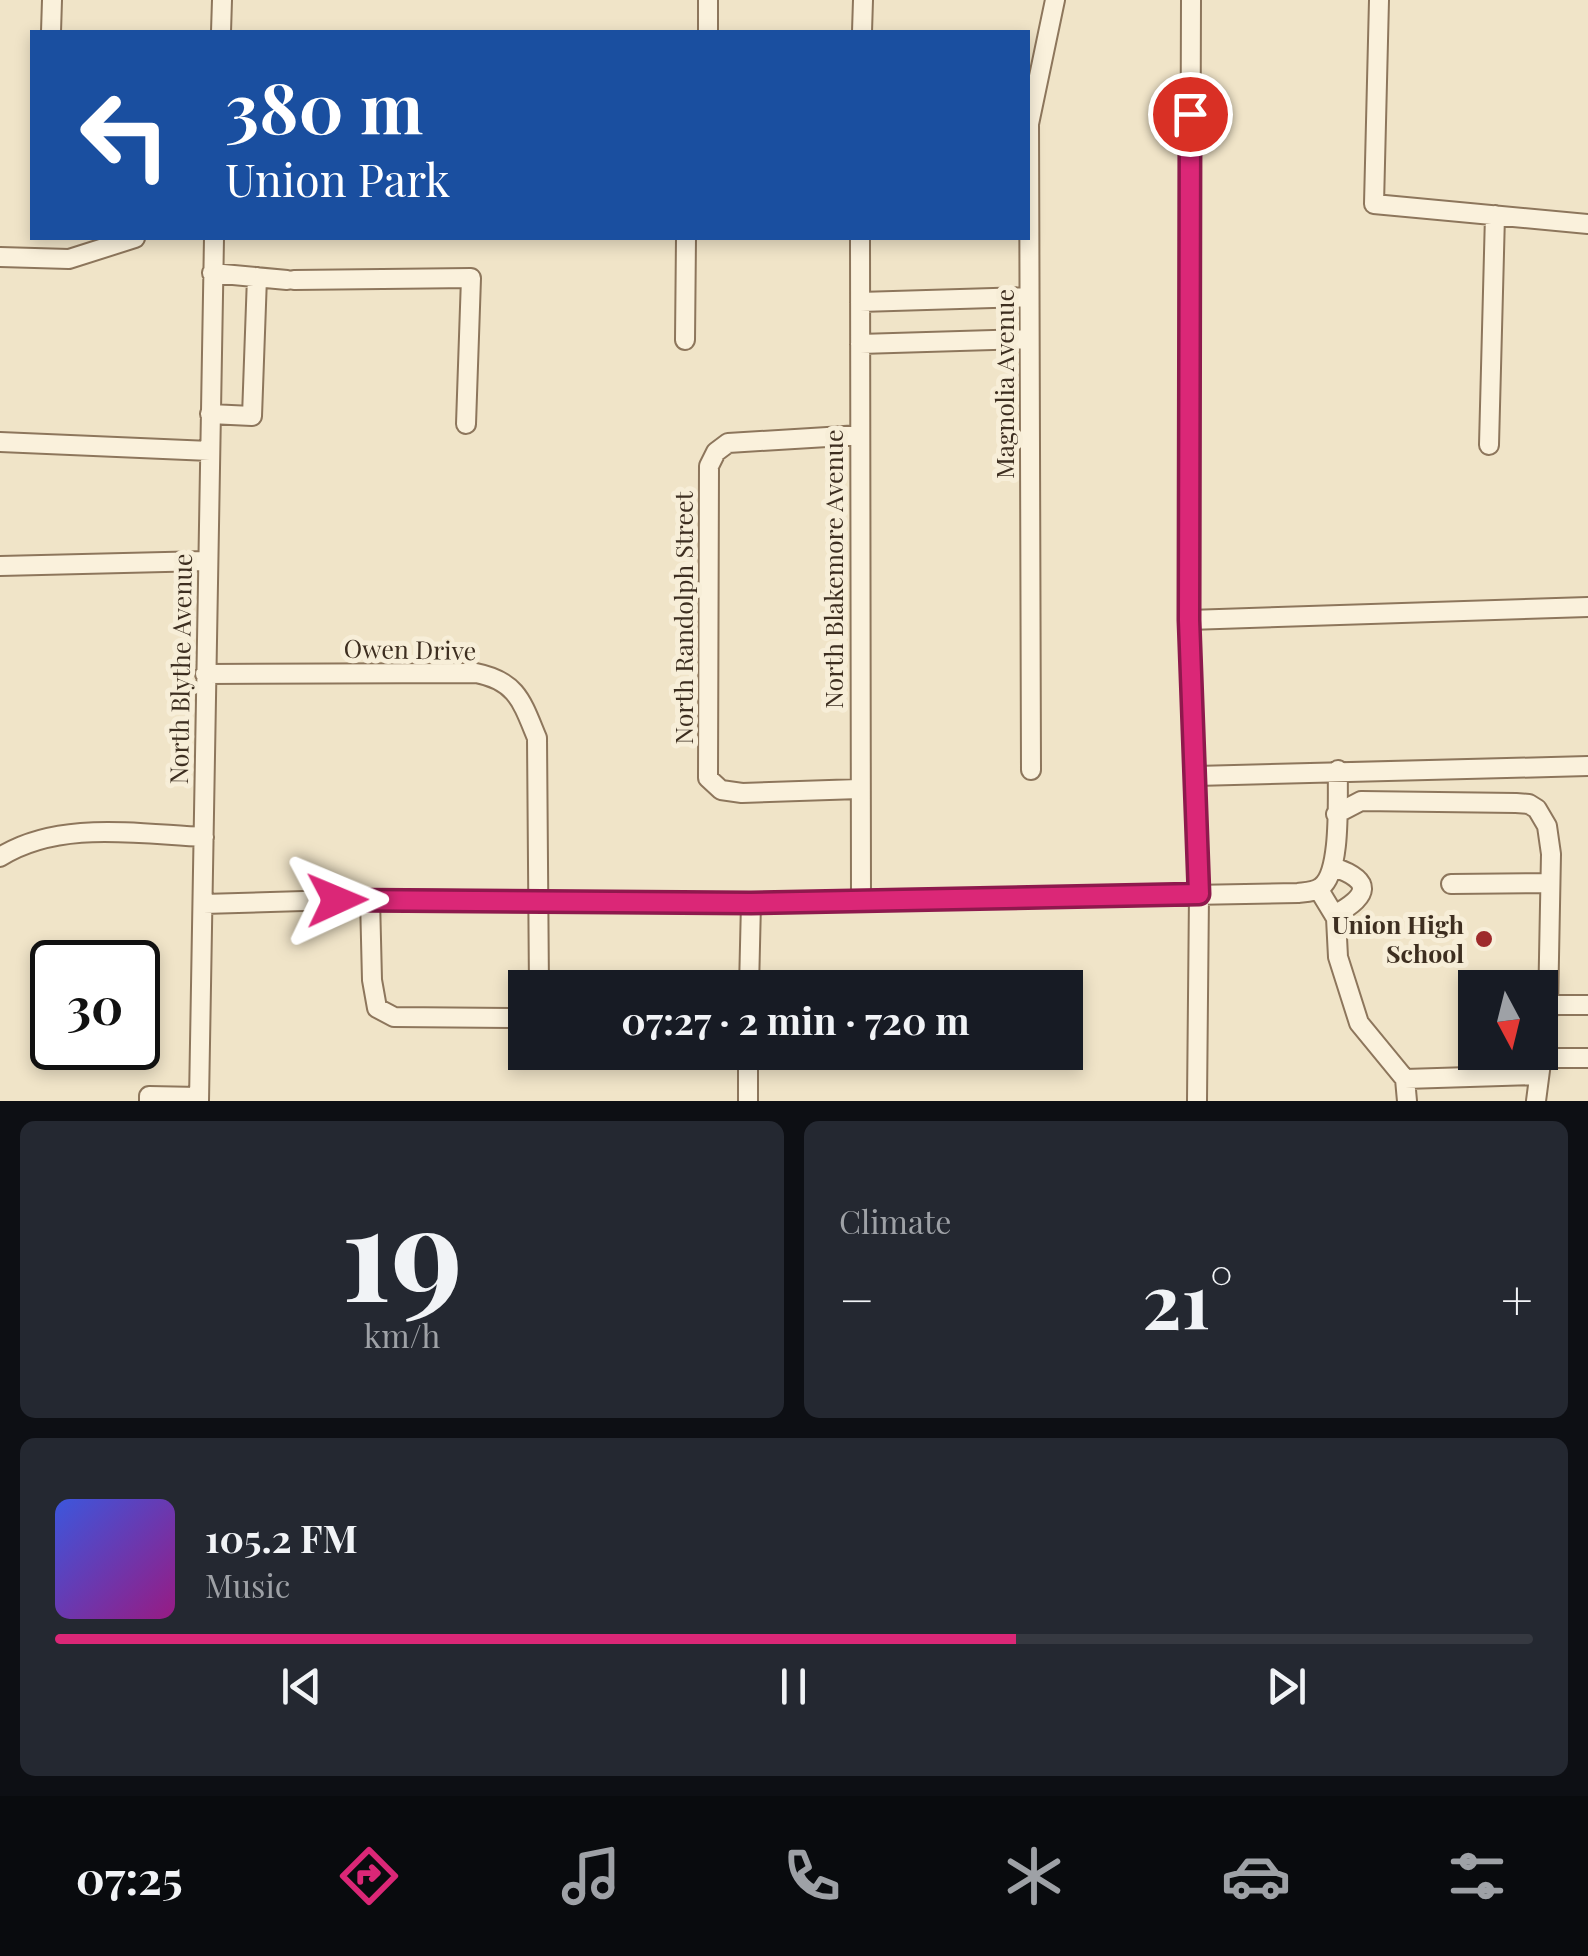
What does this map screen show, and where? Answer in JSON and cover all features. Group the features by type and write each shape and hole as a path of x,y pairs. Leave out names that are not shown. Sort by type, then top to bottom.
{"street":[{"path":"51,30 52,0"},
{"path":"221,30 222,0"},
{"path":"708,0 708,30"},
{"path":"862,30 863,0"},
{"name":"Magnolia Avenue","path":"1030,119 1054,0"},
{"path":"1191,0 1189,620 1199,894 1196,1101"},
{"path":"1379,0 1374,204 1588,224"},
{"path":"1488,445 1495,215"},
{"path":"0,257 68,259 129,240"},
{"name":"North Blythe Avenue","path":"199,1099 214,240"},
{"path":"686,240 686,340"},
{"name":"North Blakemore Avenue","path":"860,240 861,900"},
{"name":"Magnolia Avenue","path":"1029,240 1031,770"},
{"path":"212,273 290,280 471,278 466,424"},
{"path":"210,414 252,416 257,277"},
{"path":"860,302 1029,297"},
{"path":"860,344 1030,338"},
{"name":"North Randolph Street","path":"858,788 742,793 720,790 708,778 709,466 716,452 728,442 860,435"},
{"path":"0,442 210,452"},
{"path":"0,566 206,561"},
{"path":"1189,620 1588,607"},
{"name":"Owen Drive","path":"206,674 476,674 500,678 521,701 537,738 540,900"},
{"path":"1196,776 1588,766"},
{"path":"1516,767 1516,803"},
{"path":"203,904 370,899 751,903 1298,893 1319,890 1330,877 1338,770"},
{"path":"1336,814 1361,801 1516,803 1538,809 1547,826 1550,854 1549,970"},
{"path":"0,857 19,845 81,832 204,838"},
{"path":"1333,867 1354,874 1362,883 1363,892 1357,903 1334,915"},
{"path":"1452,884 1550,883"},
{"path":"1319,890 1334,915 1338,957 1359,1023 1404,1080 1407,1101"},
{"path":"370,899 372,980 377,1008 394,1017 508,1018"},
{"path":"539,970 540,900"},
{"path":"750,970 751,903"},
{"path":"1558,1005 1588,1005"},
{"path":"1558,1063 1588,1058"},
{"path":"748,1070 748,1101"},
{"path":"1404,1080 1507,1070"},
{"path":"1536,1101 1538,1070"},
{"path":"149,1101 149,1096 199,1099"}],"place":[{"name":"Union High School","path":"1484,939"}],"route":[{"path":"337,900 751,903 1199,894 1189,620 1190,114"}]}
